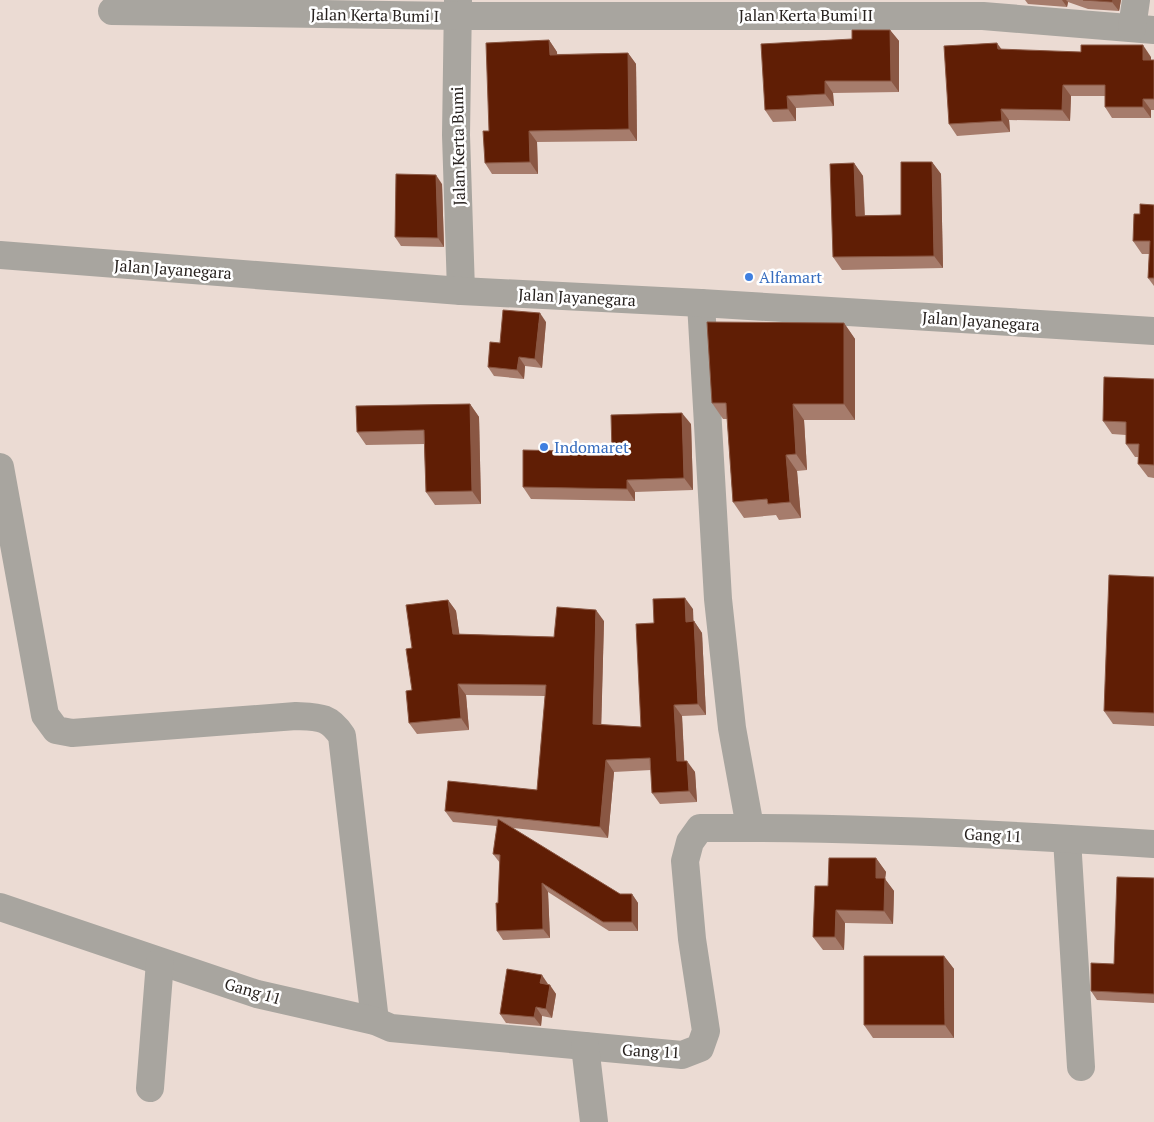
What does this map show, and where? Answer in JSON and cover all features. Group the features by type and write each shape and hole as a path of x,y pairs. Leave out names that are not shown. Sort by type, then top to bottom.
{"street":[{"path":"1136,0 1143,29"},
{"name":"Jalan Kerta Bumi II","path":"458,8 983,16 1143,29"},
{"name":"Jalan Kerta Bumi I","path":"112,12 458,8"},
{"name":"Jalan Kerta Bumi","path":"458,8 456,135 461,291"},
{"name":"Jalan Jayanegara","path":"0,255 461,291 701,303 1154,331"},
{"path":"701,303 718,599 732,728 750,827"},
{"path":"0,468 45,715 56,730 72,733 296,716 324,718 334,724 342,736 375,1021"},
{"name":"Gang 11","path":"0,906 258,994 375,1021 390,1028 682,1055 700,1048 706,1031 692,939 685,861 690,842 700,828 859,829 1154,844"},
{"path":"1067,839 1081,1067"},
{"path":"150,1088 160,962"},
{"path":"585,1046 594,1122"}],"building":[{"path":"1083,0 1113,0 1112,2"},
{"path":"852,30 890,30 891,81 825,81 825,94 787,96 788,109 765,110 761,44 852,39"},
{"path":"549,40 550,55 628,53 629,129 529,131 530,162 485,163 483,131 489,131 486,43"},
{"path":"997,43 998,49 1081,52 1081,45 1143,45 1143,60 1154,60 1154,99 1143,99 1143,107 1105,107 1105,85 1063,85 1062,110 1001,109 1002,121 949,124 944,46"},
{"path":"901,162 932,162 934,256 833,257 830,164 854,163 856,216 901,215"},
{"path":"396,174 436,175 438,238 395,237"},
{"path":"1140,204 1154,205 1154,278 1148,278 1150,241 1133,241 1134,214 1140,214"},
{"path":"503,310 540,313 535,359 519,357 517,370 488,367 490,342 500,343"},
{"path":"707,322 844,323 844,404 793,404 796,454 786,455 790,502 768,504 767,499 733,502 726,403 712,403"},
{"path":"1104,377 1154,379 1154,465 1138,464 1139,444 1126,444 1126,422 1103,421"},
{"path":"470,404 472,491 426,492 424,430 357,432 356,406"},
{"path":"682,413 684,478 627,480 627,489 523,487 523,450 612,452 611,415"},
{"path":"1109,575 1154,577 1154,713 1104,711"},
{"path":"685,598 686,622 694,621 698,704 674,705 677,761 687,761 689,791 652,793 650,758 606,760 600,827 445,811 448,781 537,790 546,685 458,684 461,718 409,723 406,691 412,690 406,649 412,648 406,605 448,600 453,634 554,637 557,607 596,610 593,724 641,727 636,624 654,623 653,599"},
{"path":"498,819 620,894 632,894 632,922 603,922 542,883 543,929 497,931 496,903 498,903 500,855 493,854"},
{"path":"829,858 876,858 876,878 885,878 884,911 836,910 835,937 813,937 815,886 828,886"},
{"path":"1117,877 1154,878 1154,994 1091,991 1091,963 1114,964"},
{"path":"864,956 944,956 945,1025 864,1025"},
{"path":"507,969 542,975 540,983 550,985 546,1009 536,1007 534,1017 500,1014"}],"place":[{"name":"Alfamart","path":"749,277"},
{"name":"Indomaret","path":"544,447"}]}
